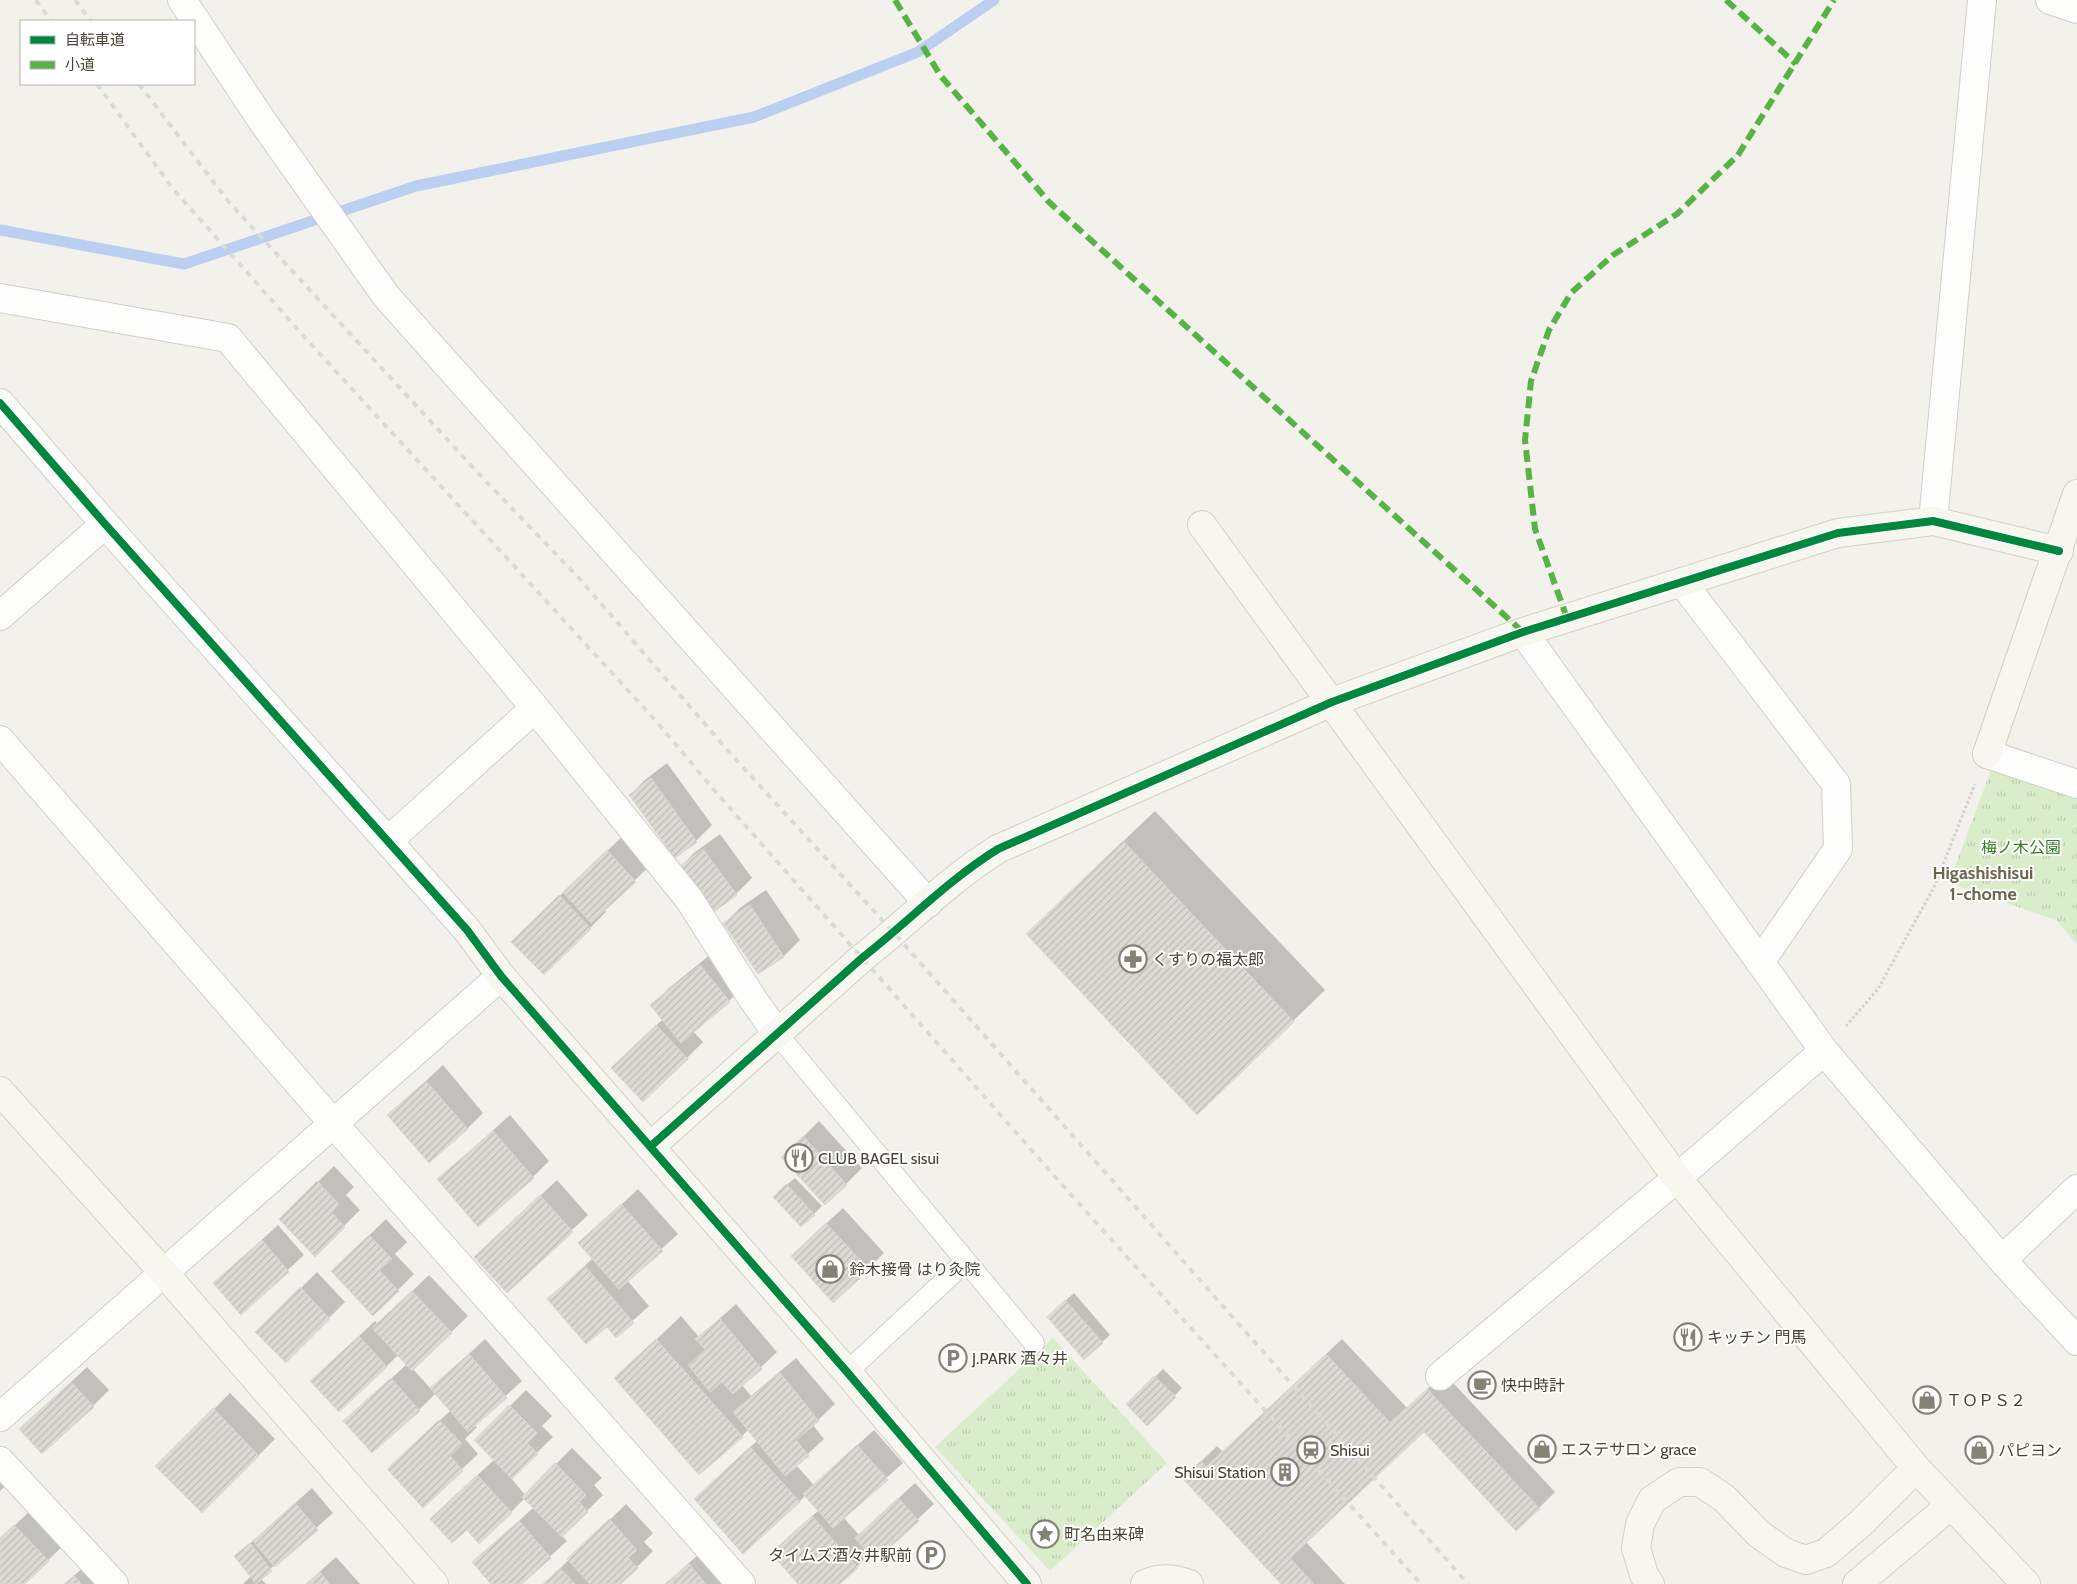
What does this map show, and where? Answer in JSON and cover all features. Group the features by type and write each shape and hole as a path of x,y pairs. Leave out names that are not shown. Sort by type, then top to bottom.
{"street":[{"path":"182,0 263,122 386,296 928,903"},
{"path":"1933,521 1982,0"},
{"path":"0,298 228,338 535,708 689,899 778,1035"},
{"path":"0,403 105,524 467,930 501,976 847,1372 1027,1584"},
{"path":"2077,494 2059,551 1987,754 2077,784"},
{"path":"651,1146 967,868 998,849 1332,702 1523,632 1838,533 1933,521 2059,551"},
{"path":"0,616 105,524"},
{"path":"1202,525 1677,1178 1916,1468 2026,1584"},
{"path":"1682,582 1836,784 1838,849 1760,962"},
{"path":"1523,632 1824,1051 2002,1260 2077,1340"},
{"path":"388,841 535,708"},
{"path":"0,740 333,1123 741,1584"},
{"path":"0,1417 501,976"},
{"path":"1440,1376 1677,1178 1824,1051"},
{"path":"0,1091 164,1273 434,1584"},
{"path":"2002,1260 2077,1189"},
{"path":"0,1461 114,1584"},
{"path":"1650,1584 1644,1575 1636,1548 1640,1524 1652,1500 1679,1482 1700,1482 1724,1498 1759,1534 1786,1553 1806,1560 1826,1553 1861,1523 1916,1468"},
{"path":"1857,1584 1951,1505"},
{"path":"1145,1584 1160,1579 1174,1579 1189,1584"}],"lane":[{"path":"778,1035 1034,1342"},
{"path":"847,1372 966,1261"}],"path":[{"path":"1824,1051 1878,989 1930,895 1987,754"}],"green space":[{"name":"梅ノ木公園","path":"1992,767 2077,796 2077,944 2056,920 1949,883"},
{"path":"1053,1338 1167,1463 1050,1571 935,1447"}],"building":[{"path":"651,778 697,842 675,858 629,795"},
{"path":"1123,841 1294,1022 1197,1115 1026,934"},
{"path":"703,849 737,895 711,914 677,868"},
{"path":"607,850 636,882 591,923 563,892"},
{"path":"559,895 591,929 544,975 511,942"},
{"path":"750,905 784,957 758,974 723,923"},
{"path":"700,965 730,1002 681,1043 650,1005"},
{"path":"656,1025 688,1059 643,1102 611,1068"},
{"path":"426,1081 468,1129 429,1163 387,1115"},
{"path":"493,1131 534,1178 478,1227 437,1179"},
{"path":"803,1136 847,1185 825,1205 781,1157"},
{"path":"317,1181 339,1204 331,1212 345,1227 315,1257 279,1219"},
{"path":"786,1184 815,1215 801,1227 773,1197"},
{"path":"540,1195 573,1232 507,1293 474,1257"},
{"path":"621,1204 663,1251 619,1289 578,1243"},
{"path":"826,1223 869,1270 833,1303 791,1256"},
{"path":"369,1235 392,1259 379,1270 399,1291 373,1316 331,1271"},
{"path":"262,1240 289,1272 241,1315 213,1283"},
{"path":"585,1266 634,1323 616,1338 607,1327 586,1344 547,1299"},
{"path":"300,1287 330,1319 286,1363 255,1332"},
{"path":"412,1291 452,1333 412,1371 372,1328"},
{"path":"1065,1300 1103,1343 1084,1360 1047,1317"},
{"path":"720,1319 762,1369 733,1394 722,1382 710,1392 688,1365 706,1350 695,1339"},
{"path":"359,1336 387,1367 339,1412 310,1381"},
{"path":"656,1339 743,1437 699,1475 614,1378"},
{"path":"469,1354 507,1398 468,1432 430,1388"},
{"name":"Shisui Station","path":"1326,1354 1390,1423 1427,1389 1540,1509 1516,1531 1424,1432 1290,1558 1314,1584 1281,1584 1182,1478 1201,1461 1206,1467"},
{"path":"780,1373 819,1421 796,1440 809,1456 785,1476 733,1412"},
{"path":"1154,1376 1176,1397 1147,1426 1126,1404"},
{"path":"391,1378 420,1411 372,1453 343,1421"},
{"path":"71,1382 94,1407 42,1454 19,1429"},
{"path":"509,1405 537,1433 527,1443 538,1454 512,1479 474,1440"},
{"path":"213,1408 259,1456 202,1513 155,1466"},
{"path":"439,1420 462,1444 450,1456 463,1471 423,1508 387,1469"},
{"path":"857,1445 888,1480 833,1528 803,1494"},
{"path":"750,1447 800,1502 743,1554 694,1499"},
{"path":"555,1463 586,1495 579,1502 588,1512 562,1537 522,1497"},
{"path":"477,1475 512,1513 479,1544 467,1530 452,1543 430,1519"},
{"path":"898,1498 919,1521 875,1561 855,1538"},
{"path":"295,1503 318,1530 275,1567 253,1541"},
{"path":"812,1516 858,1568 840,1584 798,1584 771,1553"},
{"path":"609,1519 637,1550 628,1558 638,1568 621,1584 590,1584 567,1559"},
{"path":"519,1521 551,1558 522,1584 491,1584 472,1562"},
{"path":"14,1525 49,1561 25,1584 0,1584 0,1538"},
{"path":"250,1543 272,1571 256,1584 234,1556"},
{"path":"689,1564 706,1584 665,1584"},
{"path":"560,1568 575,1584 543,1584"},
{"path":"320,1572 330,1584 306,1584"},
{"path":"74,1576 81,1584 65,1584"}],"waterway":[{"path":"0,230 184,264 416,186 754,117 918,52 994,0"}],"railway":[{"path":"36,0 50,20"},
{"path":"75,0 90,20"},
{"path":"98,85 173,189 308,341 656,721 714,790 1057,1179 1421,1584"},
{"path":"140,85 228,201 479,474 578,577 730,753 894,933 1468,1584"}],"marked path":[{"path":"895,0 940,75 1049,202 1523,632"},
{"path":"1726,0 1796,64"},
{"path":"1567,618 1535,529 1525,440 1531,381 1549,330 1571,293 1613,255 1677,214 1738,155 1834,0"}],"cycle path":[{"path":"0,403 105,524 467,930 501,976 847,1372 1027,1584"},
{"path":"651,1146 862,958 962,874 998,849 1332,702 1523,632 1838,533 1933,521 2059,551"}],"place":[{"name":"くすりの福太郎","path":"1133,959"},
{"name":"CLUB BAGEL sisui","path":"799,1158"},
{"name":"鈴木接骨 はり灸院","path":"830,1269"},
{"name":"キッチン 門馬","path":"1688,1337"},
{"name":"J.PARK 酒々井","path":"953,1358"},
{"name":"快中時計","path":"1482,1385"},
{"name":"ＴＯＰＳ２","path":"1927,1400"},
{"name":"エステサロン grace","path":"1542,1449"},
{"name":"Shisui","path":"1311,1450"},
{"name":"パピヨン","path":"1979,1450"},
{"name":"Shisui Station","path":"1285,1472"},
{"name":"町名由来碑","path":"1045,1534"},
{"name":"タイムズ酒々井駅前","path":"931,1555"}],"district":[{"name":"Higashishisui 1-chome","path":"1983,883"}]}
